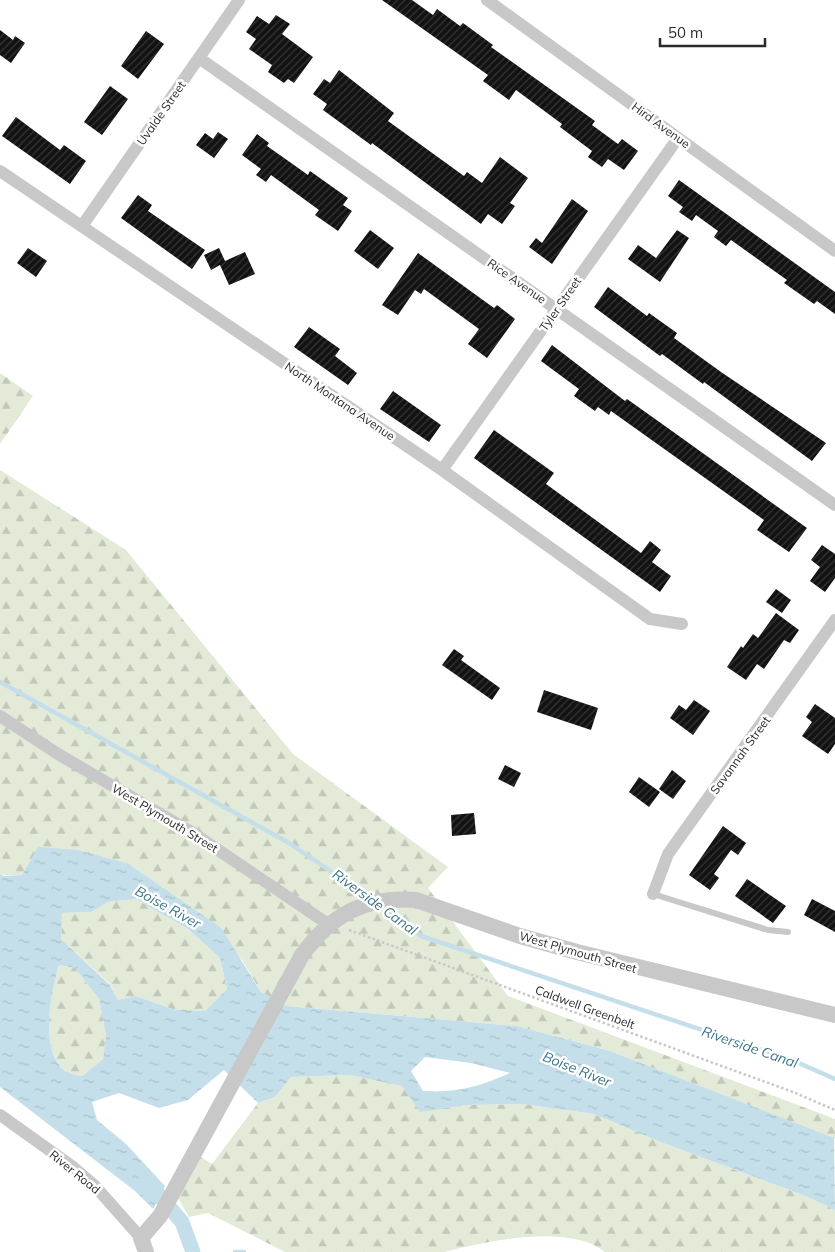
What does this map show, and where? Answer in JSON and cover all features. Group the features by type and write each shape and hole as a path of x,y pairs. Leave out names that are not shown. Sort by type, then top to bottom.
{"street":[{"name":"Uvalde Street","path":"82,226 239,0"},
{"name":"Hird Avenue","path":"487,0 835,250"},
{"name":"Rice Avenue","path":"199,58 835,505"},
{"name":"Tyler Street","path":"442,470 678,138"},
{"name":"North Montana Avenue","path":"0,171 442,470 650,619 682,624"},
{"name":"Savannah Street","path":"653,894 668,854 835,620"},
{"name":"West Plymouth Street","path":"0,716 58,754 192,833 328,924"},
{"name":"West Plymouth Street","path":"144,1245 302,955 328,924 347,911 367,904 386,900 416,900 520,936 586,955 835,1015"},
{"name":"River Road","path":"0,1115 87,1179 144,1245"}],"lane":[{"path":"653,894 768,930 788,932"}],"path":[{"name":"Caldwell Greenbelt","path":"328,924 365,935 591,1020 793,1092 835,1110"}],"green space":[{"path":"0,373 33,396 0,444"},
{"path":"0,470 126,550 293,754 448,867 428,888 508,996 835,1119 835,1139 610,1051 517,1026 287,1006 261,992 242,960 173,895 129,864 40,874 0,874"},
{"path":"136,899 188,929 220,958 227,989 205,1011 172,1009 136,996 118,1000 110,984 61,939 62,913 91,912 108,902"},
{"path":"59,965 75,968 99,999 106,1035 103,1059 82,1076 67,1072 58,1063 52,1051 49,1022 50,1006"},
{"path":"349,1075 402,1086 420,1111 466,1105 522,1104 594,1114 663,1143 808,1197 835,1210 835,1252 605,1252 589,1243 571,1238 549,1236 482,1243 444,1252 285,1252 208,1213 189,1217 177,1196 199,1156 212,1164 258,1103 275,1097 291,1077"}],"water":[{"name":"Boise River","path":"38,847 78,850 129,864 221,928 261,992 287,1006 517,1026 610,1051 834,1138 835,1210 808,1197 663,1143 594,1114 522,1104 466,1105 420,1112 402,1086 349,1075 291,1077 275,1097 258,1103 224,1070 188,1100 159,1108 119,1093 92,1102 97,1120 126,1144 165,1186 153,1209 135,1191 0,1087 0,874 4,876 22,875","holes":["136,899 188,929 220,958 227,989 205,1011 172,1009 136,996 118,1000 110,985 61,939 62,913 91,912 108,902","59,965 75,968 99,999 106,1035 103,1059 82,1076 67,1072 58,1063 52,1051 49,1022","425,1057 471,1063 510,1073 467,1088 446,1091 423,1091 411,1071"]}],"building":[{"path":"382,0 412,0 433,15 437,9 460,26 463,23 493,45 491,47 595,121 592,125 618,144 622,139 638,151 624,170 608,159 602,167 588,157 592,151 560,127 562,124 516,90 509,100 483,81 488,75"},
{"path":"276,15 290,24 282,34 313,57 294,83 288,79 284,83 268,72 272,65 249,49 256,39 246,32 257,16 269,24"},
{"path":"0,30 13,40 15,36 25,43 11,63 0,55"},
{"path":"146,31 164,44 138,79 121,66"},
{"path":"339,70 394,113 388,121 464,176 467,172 482,183 500,157 528,178 510,203 515,206 502,224 488,214 481,224 372,143 371,145 323,110 327,104 313,94 324,79 330,83"},
{"path":"110,86 128,99 102,135 84,122"},
{"path":"16,117 60,150 64,145 86,161 70,184 2,136"},
{"path":"218,132 228,139 214,158 196,145 205,133 213,139"},
{"path":"257,134 269,143 267,146 308,175 310,171 348,198 343,205 352,211 338,231 315,215 319,210 271,175 266,182 256,175 261,169 242,155"},
{"path":"679,180 835,292 835,314 817,301 814,304 784,283 787,280 731,240 726,246 714,237 718,231 696,215 692,221 679,212 683,207 668,196"},
{"path":"138,195 152,205 148,211 205,250 192,269 121,218"},
{"path":"572,199 588,211 552,264 529,247 536,238 542,243"},
{"path":"370,230 394,248 378,269 354,251"},
{"path":"677,230 689,238 660,282 628,259 638,245 656,258"},
{"path":"28,248 47,261 36,277 17,263"},
{"path":"219,248 225,261 245,252 255,274 229,285 220,265 211,270 204,255"},
{"path":"418,253 494,308 497,305 515,319 487,358 468,344 479,329 424,289 421,294 415,290 398,315 382,305"},
{"path":"608,287 647,316 649,313 677,333 674,338 721,372 826,443 812,461 704,382 703,384 662,354 660,356 594,307"},
{"path":"309,327 340,349 335,356 357,373 348,385 294,347"},
{"path":"552,345 625,401 627,399 807,528 789,552 757,530 764,520 611,411 609,415 598,407 595,411 574,396 579,389 541,361"},
{"path":"393,391 441,425 429,442 380,409"},
{"path":"494,430 554,473 546,484 641,553 650,541 661,550 652,562 671,576 660,592 474,458"},
{"path":"822,545 835,554 835,578 825,592 810,581 820,567 811,560"},
{"path":"776,589 791,600 782,613 766,602"},
{"path":"776,613 799,630 790,643 784,640 764,669 757,664 746,680 727,667 741,646 743,648 753,634 758,638"},
{"path":"454,649 464,656 461,660 500,688 492,700 442,665"},
{"path":"544,690 598,708 591,730 537,712"},
{"path":"694,700 710,711 693,735 670,718 679,705 686,710"},
{"path":"815,704 835,718 835,744 828,754 802,736 812,722 806,717"},
{"path":"505,765 521,773 514,787 498,779"},
{"path":"672,770 686,781 673,799 659,789"},
{"path":"639,777 660,792 649,807 629,792"},
{"path":"474,813 476,834 452,836 451,815"},
{"path":"723,826 746,843 738,855 731,850 714,874 719,878 710,890 689,875"},
{"path":"747,879 786,906 773,923 735,896"},
{"path":"812,899 835,911 835,932 804,915"}],"waterway":[{"name":"Riverside Canal","path":"0,682 289,843 372,899"},
{"name":"Riverside Canal","path":"379,906 421,936 792,1060 835,1079"},
{"path":"146,1180 182,1222 193,1252"},
{"path":"235,1252 244,1252"}]}
